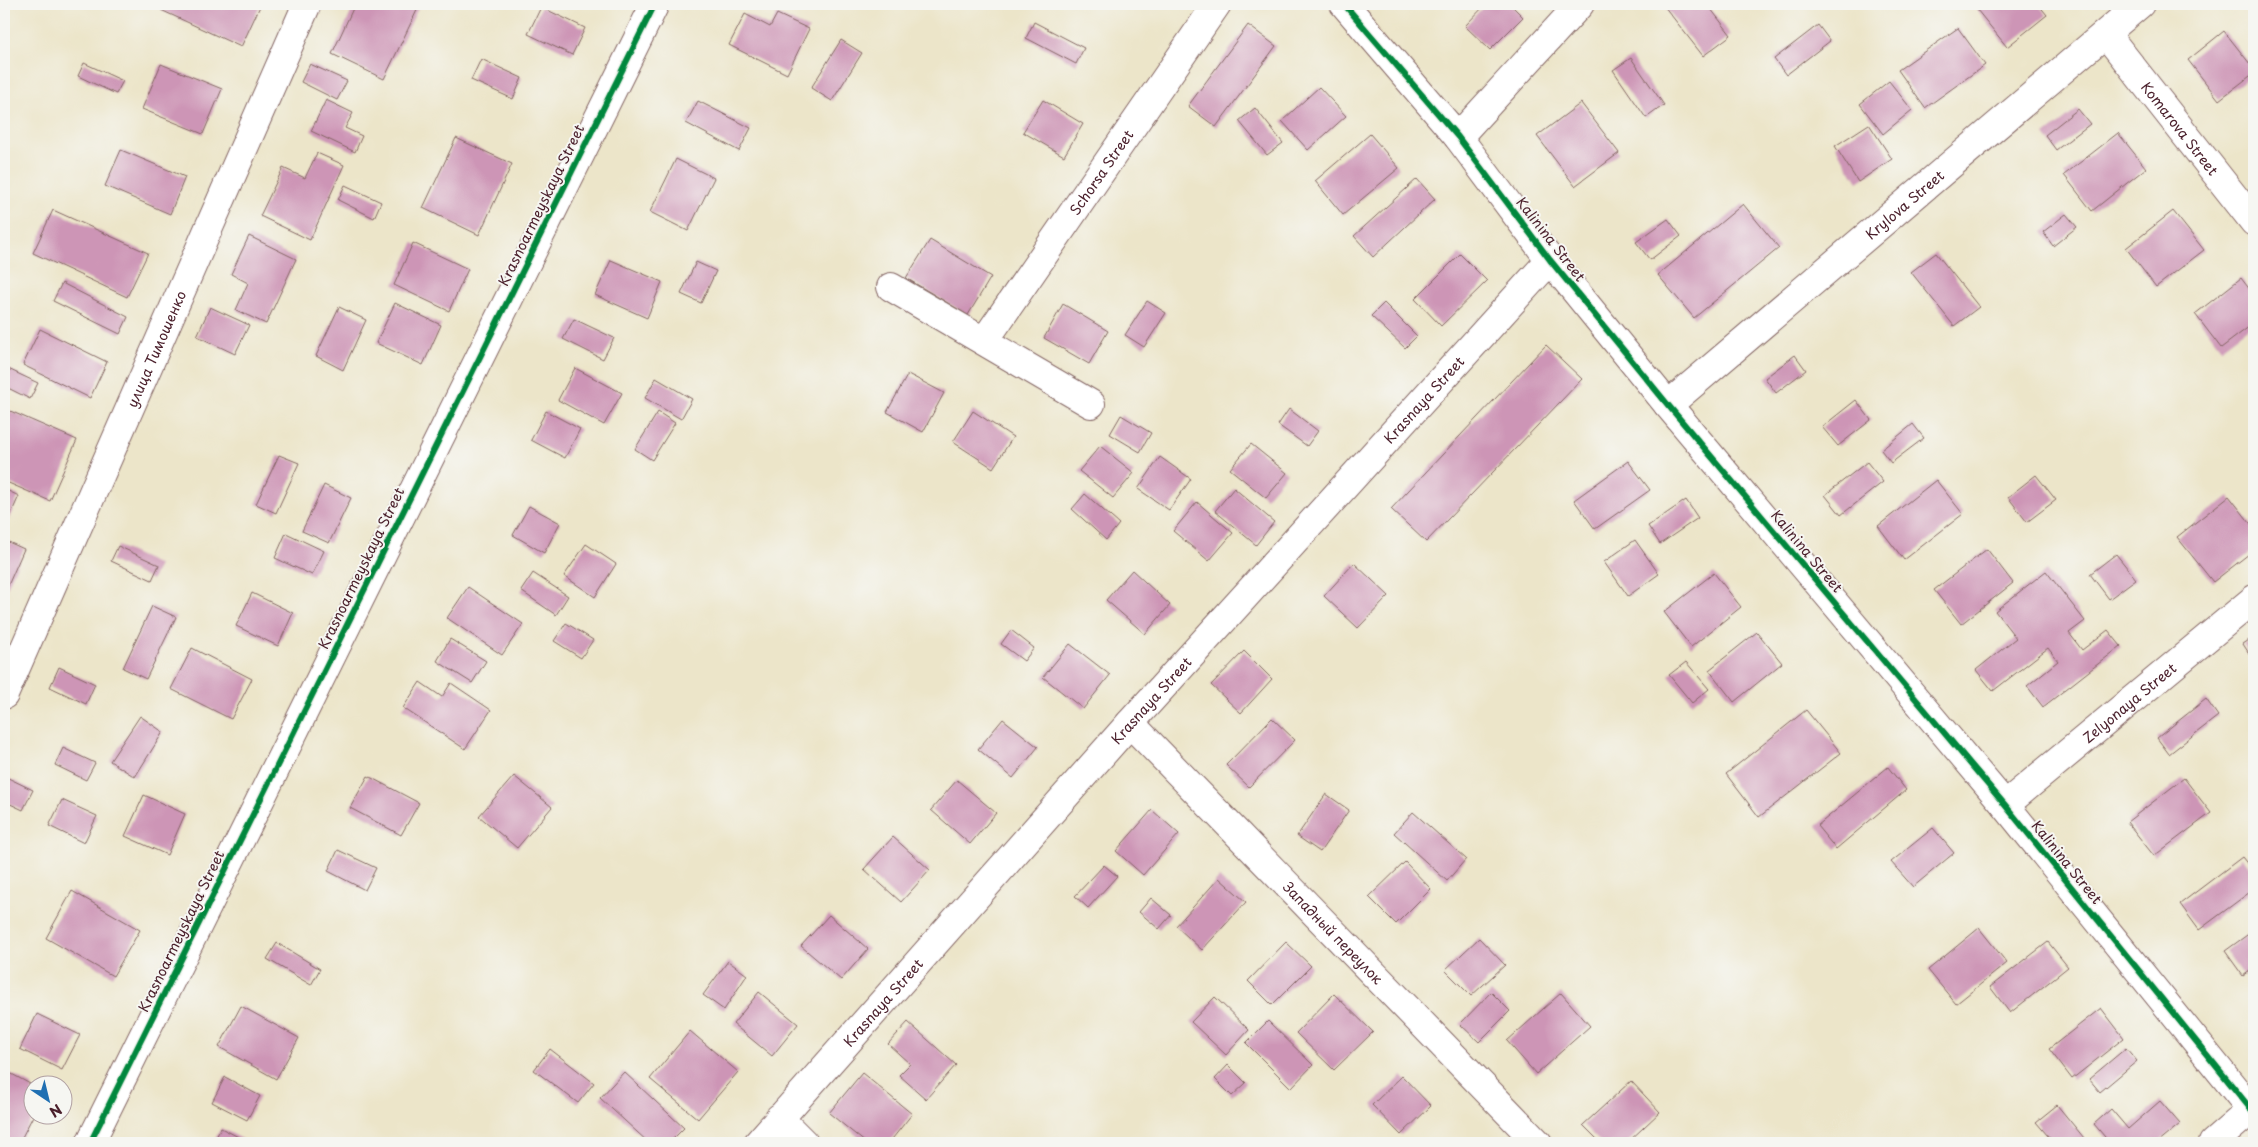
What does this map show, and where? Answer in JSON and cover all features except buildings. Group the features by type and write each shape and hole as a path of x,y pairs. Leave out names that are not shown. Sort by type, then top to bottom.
{"street":[{"name":"улица Тимошенко","path":"4,694 307,4"},
{"name":"Krasnoarmeyskaya Street","path":"90,1143 655,4"},
{"name":"Schorsa Street","path":"985,340 1217,4"},
{"name":"Kalinina Street","path":"1344,4 1458,138 1550,260 1668,406 2005,805 2253,1112"},
{"path":"1458,138 1580,4"},
{"name":"Krylova Street","path":"1668,406 2140,4"},
{"name":"Komarova Street","path":"2106,34 2254,222"},
{"name":"Krasnaya Street","path":"758,1143 1130,723 1550,260"},
{"path":"891,287 985,340 1091,404"},
{"name":"Zelyonaya Street","path":"2005,805 2254,599"},
{"name":"Западный переулок","path":"1130,723 1538,1143"},
{"path":"2213,1143 2253,1112"},
{"path":"780,1118 804,1143"}],"cycle path":[{"path":"90,1143 655,4"},
{"path":"1344,4 1458,137 1550,260 1668,405 2005,805 2254,1113"}]}
